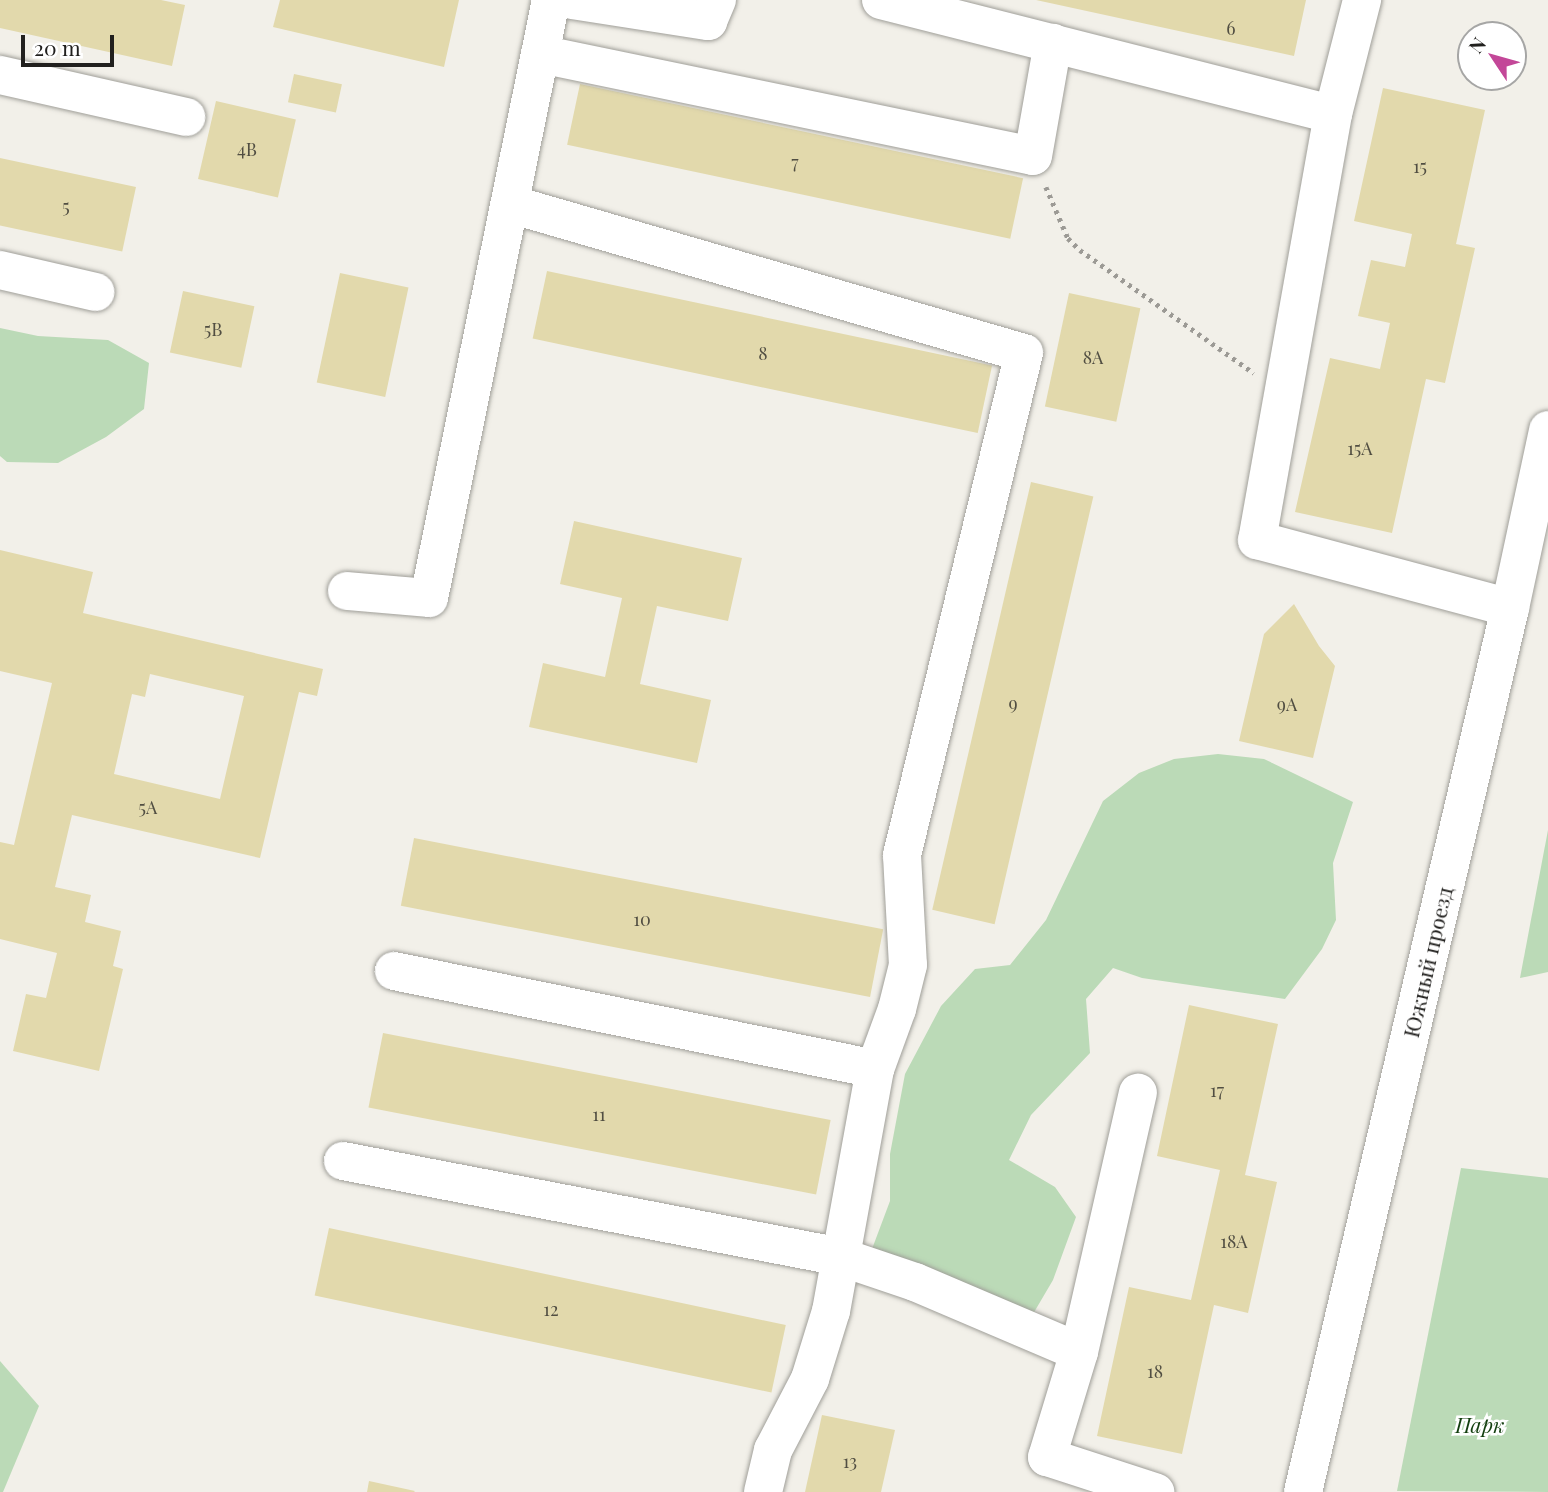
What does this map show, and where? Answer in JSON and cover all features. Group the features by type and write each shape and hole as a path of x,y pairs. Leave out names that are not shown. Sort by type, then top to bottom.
{"street":[{"path":"347,591 429,598 551,0"},
{"path":"572,0 708,21 716,0"},
{"path":"881,0 1333,114"},
{"path":"1362,0 1333,114 1257,540 1510,608"},
{"path":"540,54 1033,156 1053,43"},
{"path":"0,75 186,117"},
{"path":"510,204 1024,353 902,855 908,965 897,1009 875,1069 831,1311 810,1379 773,1450 763,1492"},
{"path":"0,270 95,292"},
{"name":"Южный проезд","path":"1303,1492 1510,608 1548,430"},
{"path":"394,971 875,1069"},
{"path":"1138,1093 1079,1352 1047,1457 1155,1492"},
{"path":"342,1161 841,1256 915,1282 1079,1352"}],"path":[{"path":"1033,156 1068,238 1080,250 1283,394"}],"green space":[{"path":"0,328 38,336 108,340 149,363 144,409 106,437 58,463 7,462 0,456"},
{"path":"1218,754 1264,759 1353,802 1333,863 1336,920 1322,949 1285,999 1142,978 1113,968 1086,999 1090,1053 1031,1115 1009,1160 1055,1187 1076,1217 1053,1280 1023,1331 872,1249 890,1201 890,1154 905,1074 941,1006 975,969 1010,965 1046,920 1103,801 1139,773 1174,759"},
{"path":"1548,830 1548,972 1520,978"},
{"name":"Парк","path":"1461,1168 1548,1178 1548,1492 1397,1491"},
{"path":"0,1361 39,1406 3,1492 0,1492"}],"building":[{"path":"0,0 161,0 185,5 172,66 0,28"},
{"path":"280,0 459,0 444,67 273,27"},
{"path":"1036,0 1306,0 1294,56"},
{"path":"294,74 342,84 336,113 288,102"},
{"path":"580,84 1023,178 1010,239 567,145"},
{"path":"1383,88 1485,110 1456,244 1475,248 1445,383 1426,379 1392,533 1295,512 1330,358 1380,369 1390,323 1358,316 1371,260 1405,267 1412,234 1354,221"},
{"path":"216,101 296,119 278,197 198,179"},
{"path":"0,158 136,187 122,251 0,225"},
{"path":"547,271 992,366 978,433 533,338"},
{"path":"340,273 408,288 385,397 317,383"},
{"path":"183,291 254,306 241,368 170,353"},
{"path":"1069,293 1140,308 1116,422 1045,406"},
{"path":"1031,482 1093,496 995,924 932,910"},
{"path":"574,521 742,558 728,621 657,606 640,684 711,700 697,763 529,727 543,663 605,677 622,598 560,584"},
{"path":"0,550 93,572 83,613 323,669 317,696 299,692 260,858 72,815 55,887 91,895 85,922 121,931 113,966 123,969 99,1071 13,1051 26,994 46,998 57,953 0,939 0,842 14,845 52,683 0,671","holes":["150,674 244,696 220,799 114,774 132,694 145,697"]},
{"path":"1294,604 1319,646 1335,666 1313,758 1239,741 1264,634"},
{"path":"414,838 883,929 870,997 401,906"},
{"path":"1189,1005 1278,1024 1245,1175 1277,1182 1248,1313 1214,1305 1182,1454 1097,1436 1129,1287 1191,1300 1220,1170 1157,1156"},
{"path":"383,1033 831,1120 816,1195 368,1108"},
{"path":"329,1228 786,1325 771,1393 315,1295"},
{"path":"822,1415 895,1430 881,1492 805,1492"},
{"path":"369,1481 415,1491 367,1492"}]}
